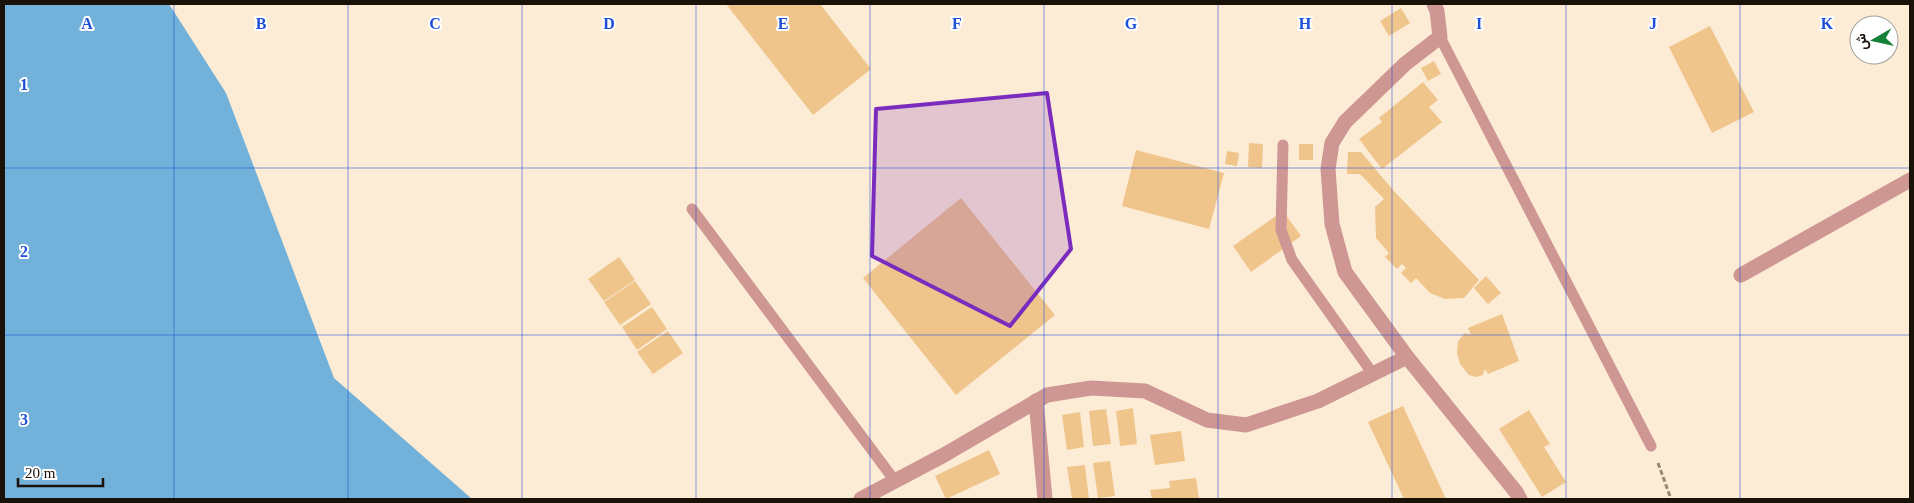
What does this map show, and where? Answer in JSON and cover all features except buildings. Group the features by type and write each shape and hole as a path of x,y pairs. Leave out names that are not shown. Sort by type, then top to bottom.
{"street":[{"path":"1434,4 1437,11 1440,38 1405,64 1345,122 1332,143 1328,169 1332,224 1345,272 1407,357 1520,499"},
{"path":"1741,275 1910,180"},
{"path":"861,499 944,455 1047,395 1091,388 1145,391 1207,420 1246,425 1318,401 1407,357"},
{"path":"1036,401 1045,499"}],"lane":[{"path":"1440,38 1651,446"},
{"path":"1283,146 1281,230 1292,260 1373,374"},
{"path":"692,209 895,481"}],"path":[{"path":"1651,446 1671,499"}],"highlighted area":[{"path":"1047,93 1071,249 1010,326 872,256 876,109"}],"water":[{"path":"4,4 169,4 226,93 334,378 472,499 4,499"}]}
